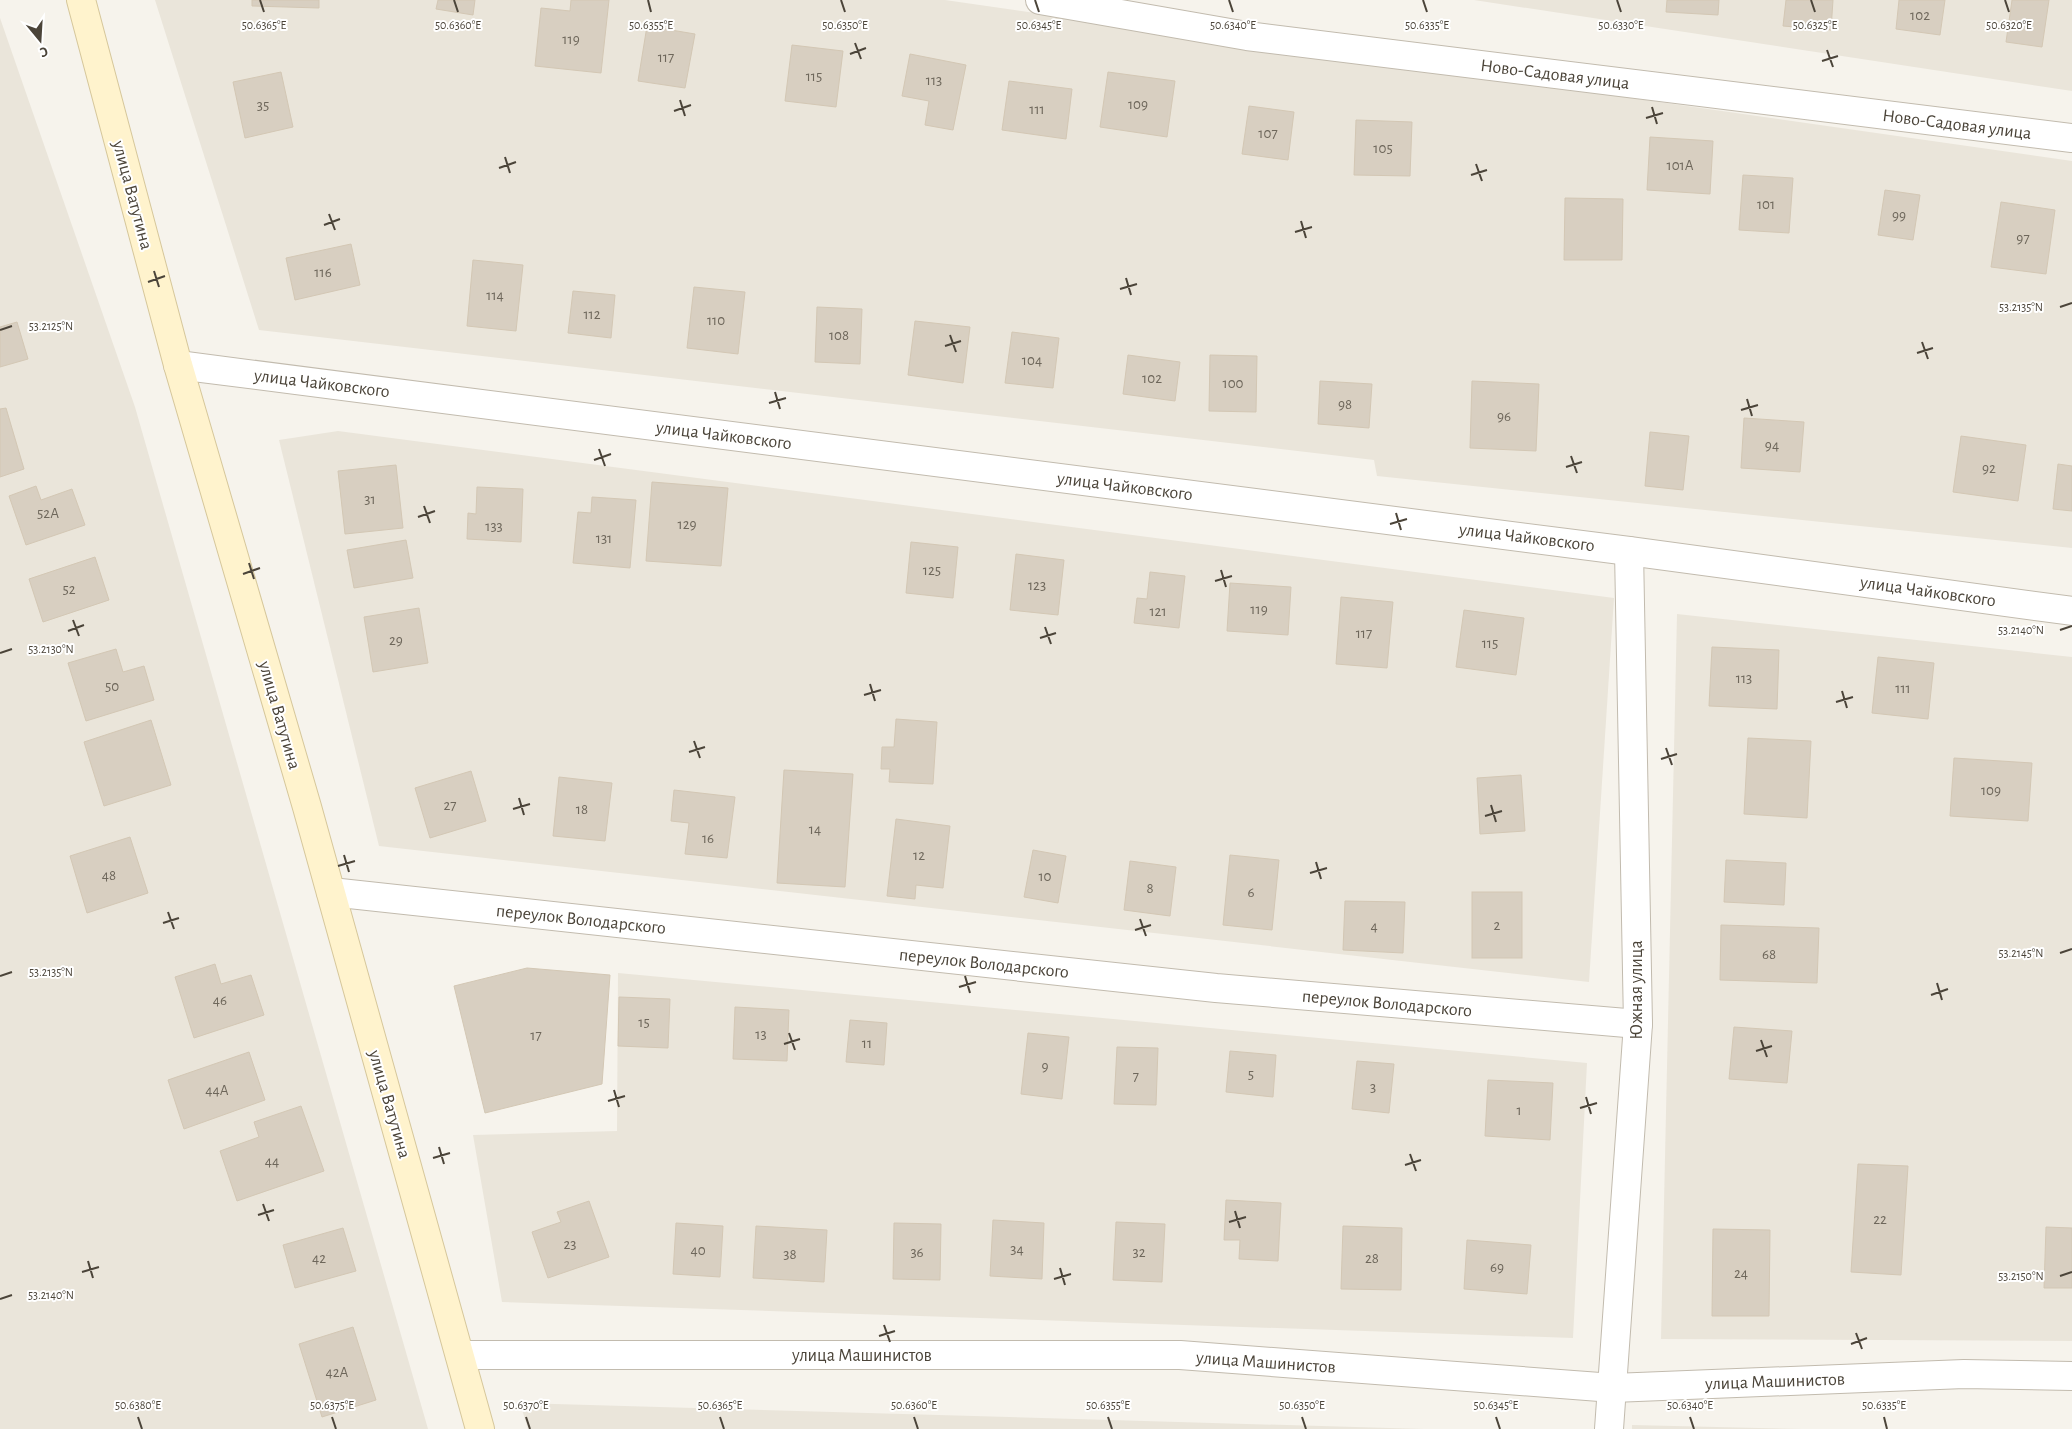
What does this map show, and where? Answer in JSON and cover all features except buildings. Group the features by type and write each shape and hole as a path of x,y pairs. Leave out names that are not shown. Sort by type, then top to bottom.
{"main road":[{"name":"улица Ватутина","path":"82,0 178,365 331,892 480,1429"}],"street":[{"name":"Ново-Садовая улица","path":"1040,0 1247,36 2072,138"},
{"name":"улица Чайковского","path":"178,365 1629,550 2072,611"},
{"name":"Южная улица","path":"1609,1429 1638,1024 1629,550"},
{"name":"переулок Володарского","path":"331,892 1206,987 1638,1024"},
{"name":"улица Машинистов","path":"460,1355 1180,1356 1613,1388 1964,1374 2072,1376"}],"shaded area":[{"path":"155,0 945,0 2072,161 2072,548 1377,476 1374,460 259,330"},
{"path":"1474,0 2072,0 2072,91"},
{"path":"0,18 135,407 428,1429 0,1429"},
{"path":"338,431 1614,598 1589,982 379,846 279,440"},
{"path":"1677,614 2072,657 2072,1341 1661,1339"},
{"path":"618,973 1587,1063 1573,1338 502,1302 473,1135 617,1131"},
{"path":"520,1403 1424,1429 528,1429"},
{"path":"1632,1425 1802,1429 1632,1429"}]}
